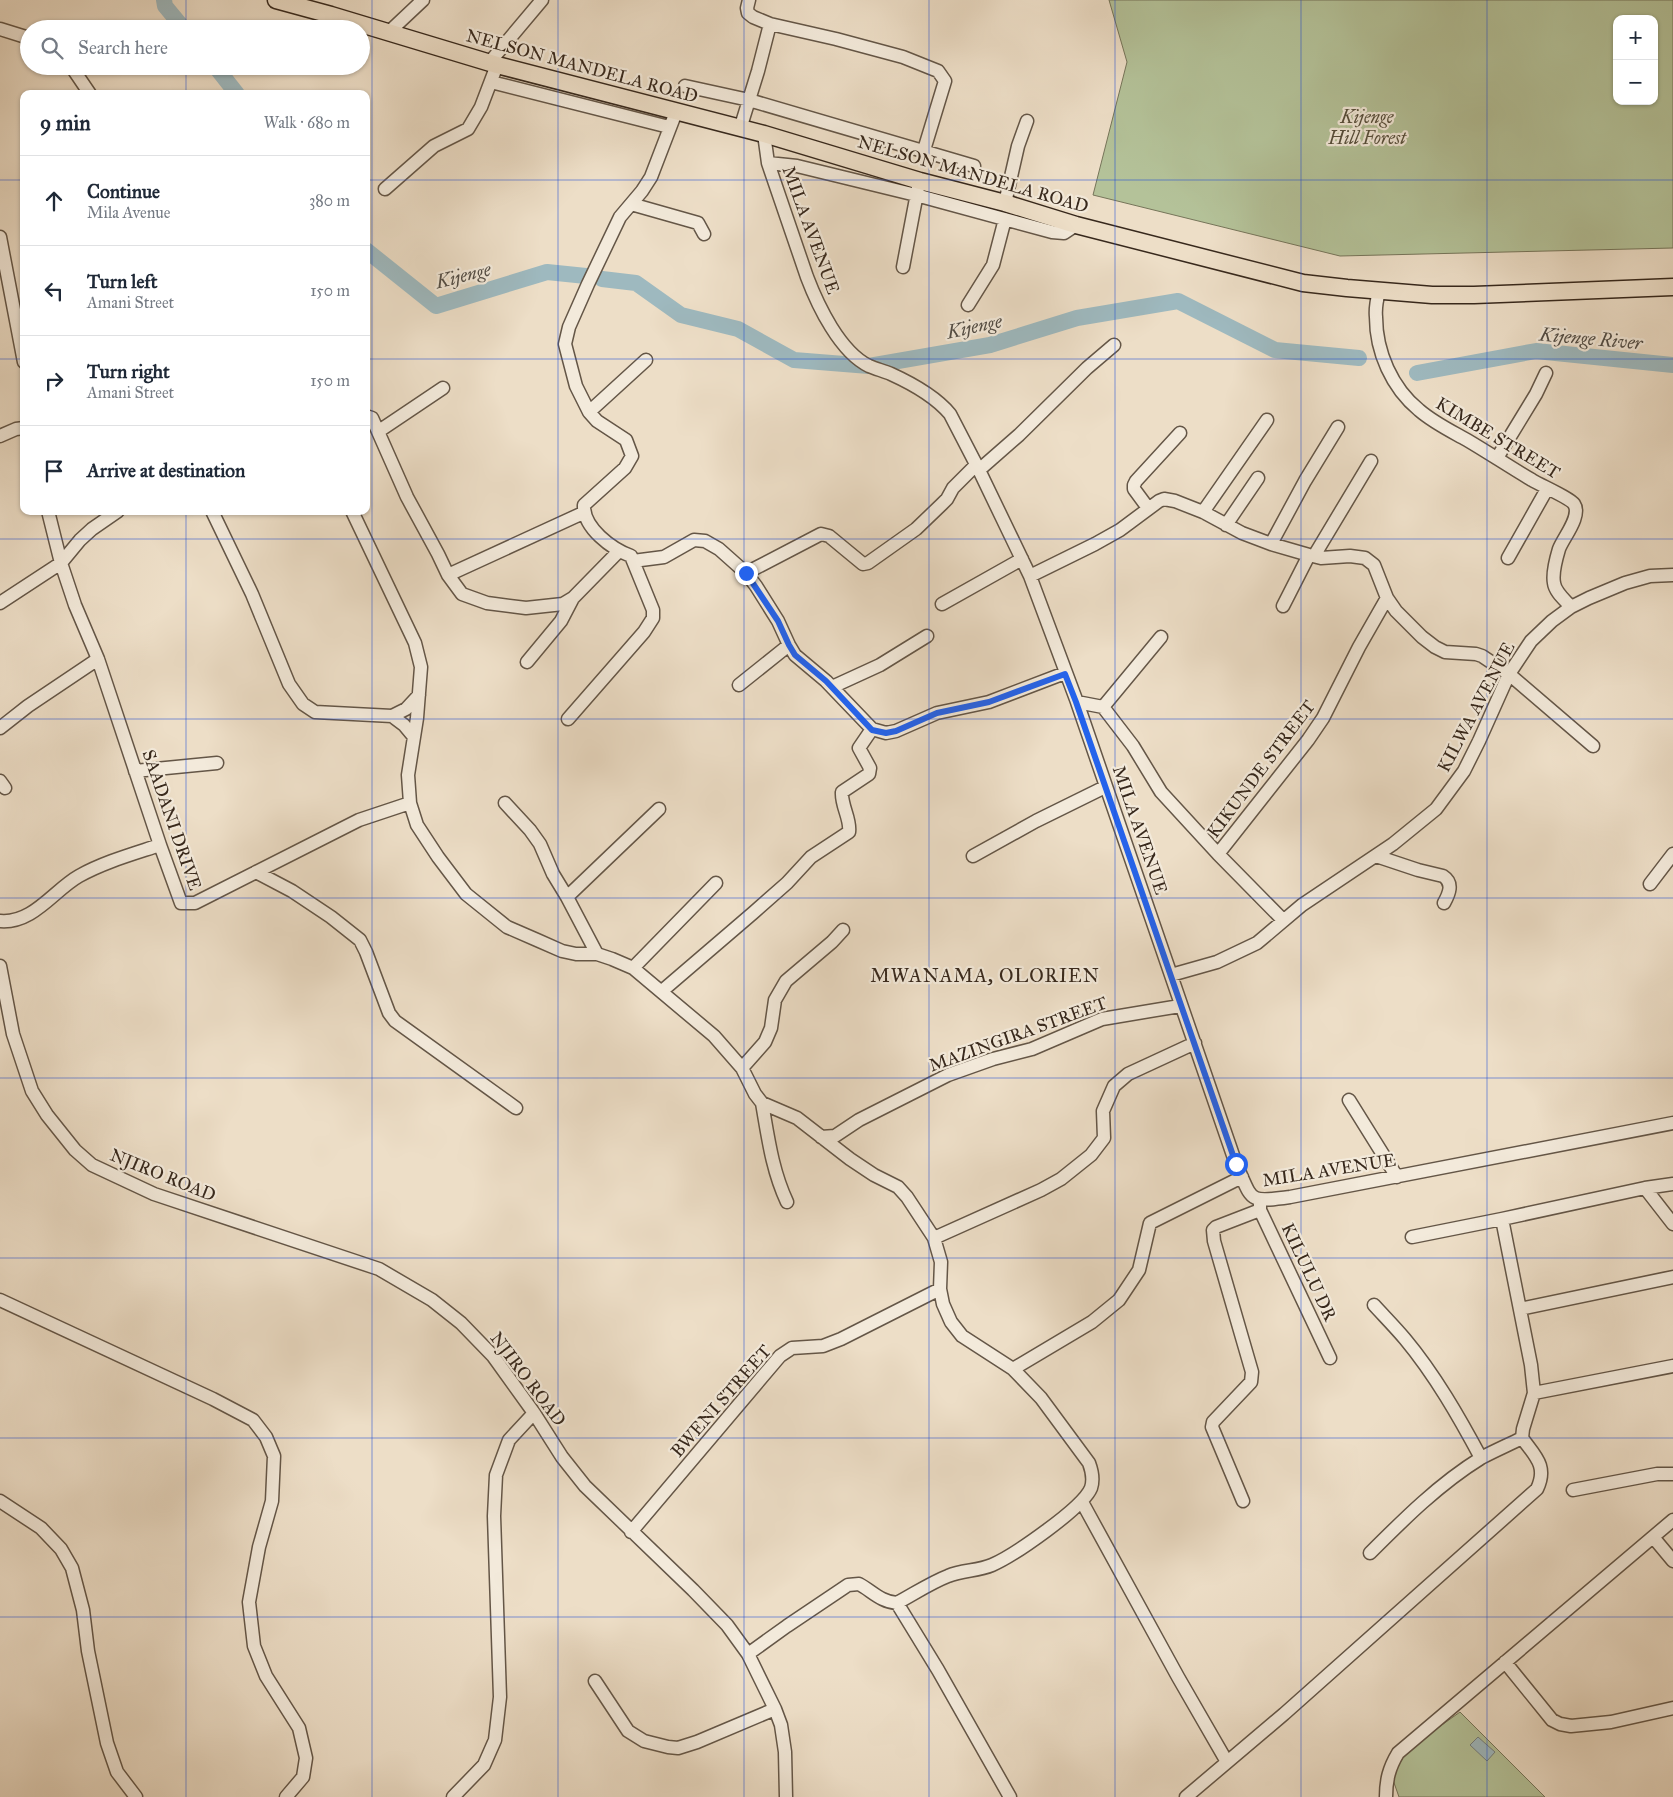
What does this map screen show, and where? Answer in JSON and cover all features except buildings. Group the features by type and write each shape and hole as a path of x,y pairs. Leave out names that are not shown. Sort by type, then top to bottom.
{"main road":[{"name":"NELSON MANDELA ROAD","path":"276,0 347,20"},
{"name":"NELSON MANDELA ROAD","path":"370,27 493,64 764,134 918,188 1005,202 1076,225 1303,283 1378,291 1474,296 1673,287"}],"street":[{"path":"389,32 423,0"},
{"path":"385,189 434,146 468,129 481,106 490,82 493,64 542,0"},
{"path":"749,0 748,13 770,24 836,38 903,57 938,71 945,81 924,150"},
{"path":"740,129 770,24"},
{"path":"0,29 20,35"},
{"path":"77,75 87,90"},
{"path":"490,82 669,127"},
{"path":"685,86 749,100 974,166"},
{"path":"568,719 644,632 653,618 653,610 631,556 619,551 602,538 584,513 584,505 625,468 632,456 626,440 597,421 589,412 576,386 565,344 569,327 620,217 650,177 676,112"},
{"path":"1005,202 1018,146 1027,121"},
{"name":"MILA AVENUE","path":"764,134 768,163 812,290 838,338 856,357 869,366 890,374 933,397 943,405 950,414 978,467 1030,576 1106,787 1236,1164 1251,1196 1260,1205 1673,1123"},
{"path":"768,163 797,166 918,188 1005,219 1052,232 1064,233 1076,225"},
{"path":"903,267 918,188"},
{"path":"631,204 698,223 704,234"},
{"path":"968,305 993,265 1005,219"},
{"path":"0,237 20,341"},
{"name":"KIMBE STREET","path":"1378,291 1375,315 1377,335 1389,372 1400,390 1418,410 1436,423 1574,504 1576,510 1574,519 1559,549 1554,583 1558,593 1571,607"},
{"path":"746,573 821,534 829,536 863,564 868,563 916,529 947,499 953,488 1019,435 1086,368 1114,345"},
{"path":"589,412 646,360"},
{"path":"1497,458 1536,394 1546,373"},
{"path":"379,431 443,388"},
{"path":"370,417 379,431 407,497 448,575 462,594 487,603 526,608 563,604 573,598 619,551"},
{"path":"1203,512 1267,420"},
{"path":"1271,544 1305,481 1338,427"},
{"path":"0,436 20,428"},
{"path":"1148,508 1134,485 1180,433"},
{"path":"1283,606 1371,461"},
{"path":"1226,526 1258,478"},
{"path":"1508,558 1547,489"},
{"path":"1030,576 1120,530 1148,508 1164,499 1175,501 1203,512 1226,526 1271,544 1312,556 1365,558 1374,565 1387,598 1406,622 1435,647 1445,652 1479,654 1509,674 1593,746"},
{"path":"448,575 584,513"},
{"name":"SAADANI DRIVE","path":"49,515 61,563 98,658 160,845 179,900 182,903 195,904 359,820 410,803"},
{"path":"0,603 61,563 80,540 112,515"},
{"path":"214,515 252,594 289,684 303,704 315,712 392,716 406,709 419,695"},
{"path":"354,515 415,643 421,667 408,776 410,803 417,825 466,894 485,911 508,927 562,951 576,954 597,954 633,968 714,1036 742,1068 754,1094 762,1103 796,1118 874,1175 898,1187 907,1197 934,1238 941,1262 940,1289 943,1304 951,1322 962,1336 1013,1369 1041,1398 1088,1462 1092,1473 1093,1482 1082,1502 1035,1539 991,1566 948,1576 897,1603 880,1599 859,1584 848,1585 748,1654"},
{"path":"634,561 664,557 694,540 705,541 719,549 746,573 778,621 789,645 805,665 832,687 872,730 886,733 896,731 937,713 989,702 1065,674"},
{"path":"942,604 1022,559"},
{"name":"KILWA AVENUE","path":"1170,975 1217,962 1244,950 1267,936 1283,920 1376,856 1436,809 1464,770 1509,674 1531,641 1552,622 1571,607 1625,583 1650,576 1673,575"},
{"path":"527,662 561,621 573,598"},
{"name":"KIKUNDE STREET","path":"1218,854 1303,747 1323,718 1359,647 1387,598"},
{"path":"832,687 880,665 927,636"},
{"path":"1103,707 1161,637"},
{"path":"739,685 789,645"},
{"path":"0,728 28,706 98,658"},
{"path":"1076,702 1103,707 1133,746 1161,792 1218,854 1283,920"},
{"path":"392,716 404,725 414,737"},
{"path":"662,991 719,944 787,883 811,857 849,832 841,798 842,792 869,774 870,768 859,748 872,730"},
{"path":"135,771 217,763"},
{"path":"973,856 1036,821 1106,787"},
{"path":"505,803 540,844 553,874 597,954"},
{"path":"567,897 659,809"},
{"path":"0,921 14,920 31,912 69,882 89,871 160,845"},
{"path":"1650,884 1673,854"},
{"path":"1376,856 1400,865 1438,874 1447,879 1450,886 1444,903"},
{"path":"256,872 292,891 360,940 389,1013 395,1021 516,1108"},
{"path":"633,968 716,883"},
{"path":"742,1068 765,1042 771,1028 775,1000 780,989 786,981 832,942 843,930"},
{"name":"NJIRO ROAD","path":"0,966 13,1034 32,1091 47,1115 75,1150 92,1165 154,1194 379,1268 432,1300 461,1323 494,1356 562,1457 585,1486 727,1625 748,1654 781,1725 785,1752 786,1797"},
{"name":"MAZINGIRA STREET","path":"821,1138 835,1136 859,1120 948,1075 1032,1049 1102,1019 1180,1006"},
{"path":"934,1238 1041,1190 1061,1178 1091,1155 1104,1138 1103,1111 1114,1086 1128,1074 1195,1044"},
{"path":"1349,1100 1397,1177"},
{"path":"762,1103 773,1164 787,1202"},
{"path":"1013,1369 1092,1322 1119,1300 1139,1270 1150,1223 1242,1176"},
{"path":"1412,1237 1502,1220 1645,1188 1673,1184"},
{"path":"1645,1188 1673,1224"},
{"path":"1243,1501 1212,1427 1213,1422 1251,1382 1252,1372 1214,1242 1213,1230 1260,1205"},
{"name":"KILULU DR","path":"1260,1205 1330,1358"},
{"path":"1186,1797 1537,1489 1542,1479 1540,1463 1522,1438 1522,1429 1534,1393 1531,1365 1502,1220"},
{"path":"1520,1309 1673,1277"},
{"name":"BWENI STREET","path":"631,1532 780,1356 792,1348 824,1346 841,1339 940,1289"},
{"path":"0,1300 213,1399 253,1420 266,1437 274,1456 272,1501 259,1547 249,1602 254,1646 266,1676 299,1728 306,1758 302,1777 286,1797"},
{"path":"1374,1305 1405,1338 1426,1367 1482,1458"},
{"path":"1534,1393 1673,1366"},
{"path":"453,1797 484,1765 496,1740 500,1697 494,1516 496,1475 509,1440 534,1413"},
{"path":"1370,1553 1425,1500 1450,1480 1482,1458 1522,1438"},
{"path":"1573,1490 1657,1474 1673,1474"},
{"path":"0,1501 41,1528 61,1548 72,1568 84,1610 88,1651 107,1743 117,1772 136,1797"},
{"path":"1082,1502 1227,1762"},
{"path":"1386,1797 1386,1782 1391,1765 1398,1754 1673,1520"},
{"path":"1652,1537 1673,1561"},
{"path":"897,1603 938,1670 1010,1797"},
{"path":"1506,1662 1552,1720 1560,1724 1571,1726 1610,1722 1673,1708"},
{"path":"595,1681 628,1731 644,1741 668,1747 678,1748 697,1742 775,1709"}],"green space":[{"name":"Kijenge Hill Forest","path":"1109,0 1673,0 1673,248 1340,256 1093,195 1127,62"},
{"path":"1460,1712 1545,1797 1399,1797 1392,1777 1396,1760"}],"water":[{"path":"1478,1737 1495,1752 1487,1761 1470,1745"}],"waterway":[{"name":"Kijenge","path":"164,0 165,6 177,20"},
{"name":"Kijenge","path":"222,75 234,90"},
{"name":"Kijenge","path":"370,253 436,306 547,272 586,276"},
{"name":"Kijenge","path":"602,279 636,283 681,315 738,329 794,360 869,366 990,345 1077,318 1178,301 1275,350 1359,358"},
{"name":"Kijenge River","path":"1417,373 1536,351 1673,365"}],"district":[{"name":"MWANAMA, OLORIEN","path":"985,975"}],"route":[{"path":"746,573 778,621 795,655 826,681 872,730 886,733 896,731 945,710 989,702 1065,674 1157,932 1180,1006 1236,1164"}]}
